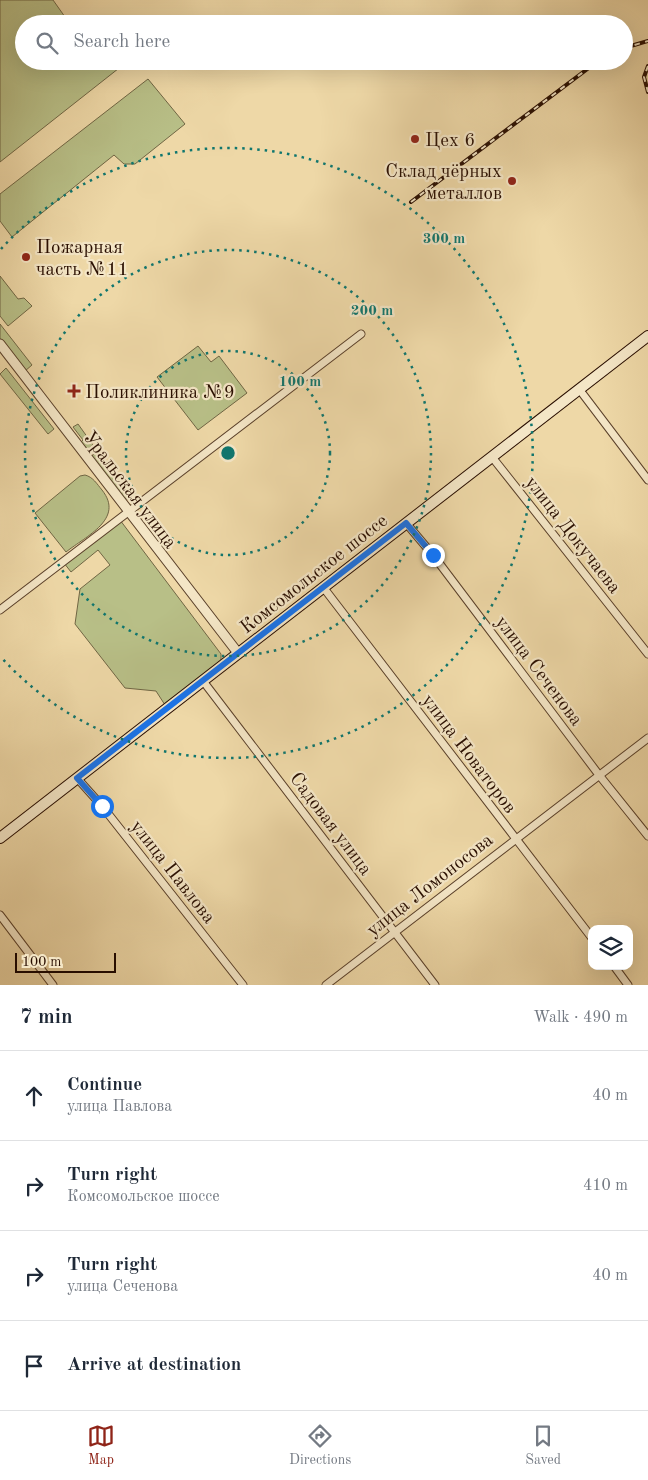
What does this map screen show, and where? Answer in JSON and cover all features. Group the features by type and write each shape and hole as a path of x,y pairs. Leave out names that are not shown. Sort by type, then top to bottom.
{"main road":[{"name":"Комсомольское шоссе","path":"0,838 648,336"}],"street":[{"path":"0,610 361,334"},
{"name":"Уральская улица","path":"0,344 238,653"},
{"path":"579,390 648,480"},
{"name":"улица Докучаева","path":"492,457 648,654"},
{"name":"улица Сеченова","path":"406,523 433,555 599,775 648,836"},
{"name":"улица Новаторов","path":"323,587 588,933"},
{"name":"Садовая улица","path":"203,681 435,985"},
{"name":"улица Ломоносова","path":"326,985 515,838 648,738"},
{"name":"улица Павлова","path":"77,778 102,806 243,985"},
{"path":"0,915 53,985"},
{"path":"617,970 628,985"}],"green space":[{"path":"0,0 53,0 64,15 15,15 15,70 117,70 0,162"},
{"path":"148,79 185,124 135,164 124,164 114,155 12,237 0,221 0,194"},
{"path":"0,276 18,299 24,298 32,306 8,326 0,316"},
{"path":"0,324 32,365 25,371 0,339"},
{"path":"198,346 211,362 219,356 247,393 198,430 157,377"},
{"path":"6,368 54,429 48,434 0,374"},
{"path":"78,424 93,445 85,451 79,444 83,440 73,427"},
{"path":"98,451 135,500 121,498 90,457"},
{"path":"85,475 93,479 102,490 108,500 109,510 100,526 66,552 35,513 80,476"},
{"path":"120,520 221,654 221,663 165,705 156,691 125,688 75,624 80,589 110,565 98,550 71,572 64,563"}],"railway":[{"path":"633,45 648,41"},
{"path":"648,66 644,77 648,92"},
{"path":"411,202 586,70"}],"place":[{"name":"Цех 6","path":"415,139"},
{"name":"Склад чёрных металлов","path":"512,181"},
{"name":"Пожарная часть №11","path":"26,257"},
{"name":"Поликлиника №9","path":"74,391"}],"route":[{"path":"102,806 77,778 406,523 433,555"}]}
